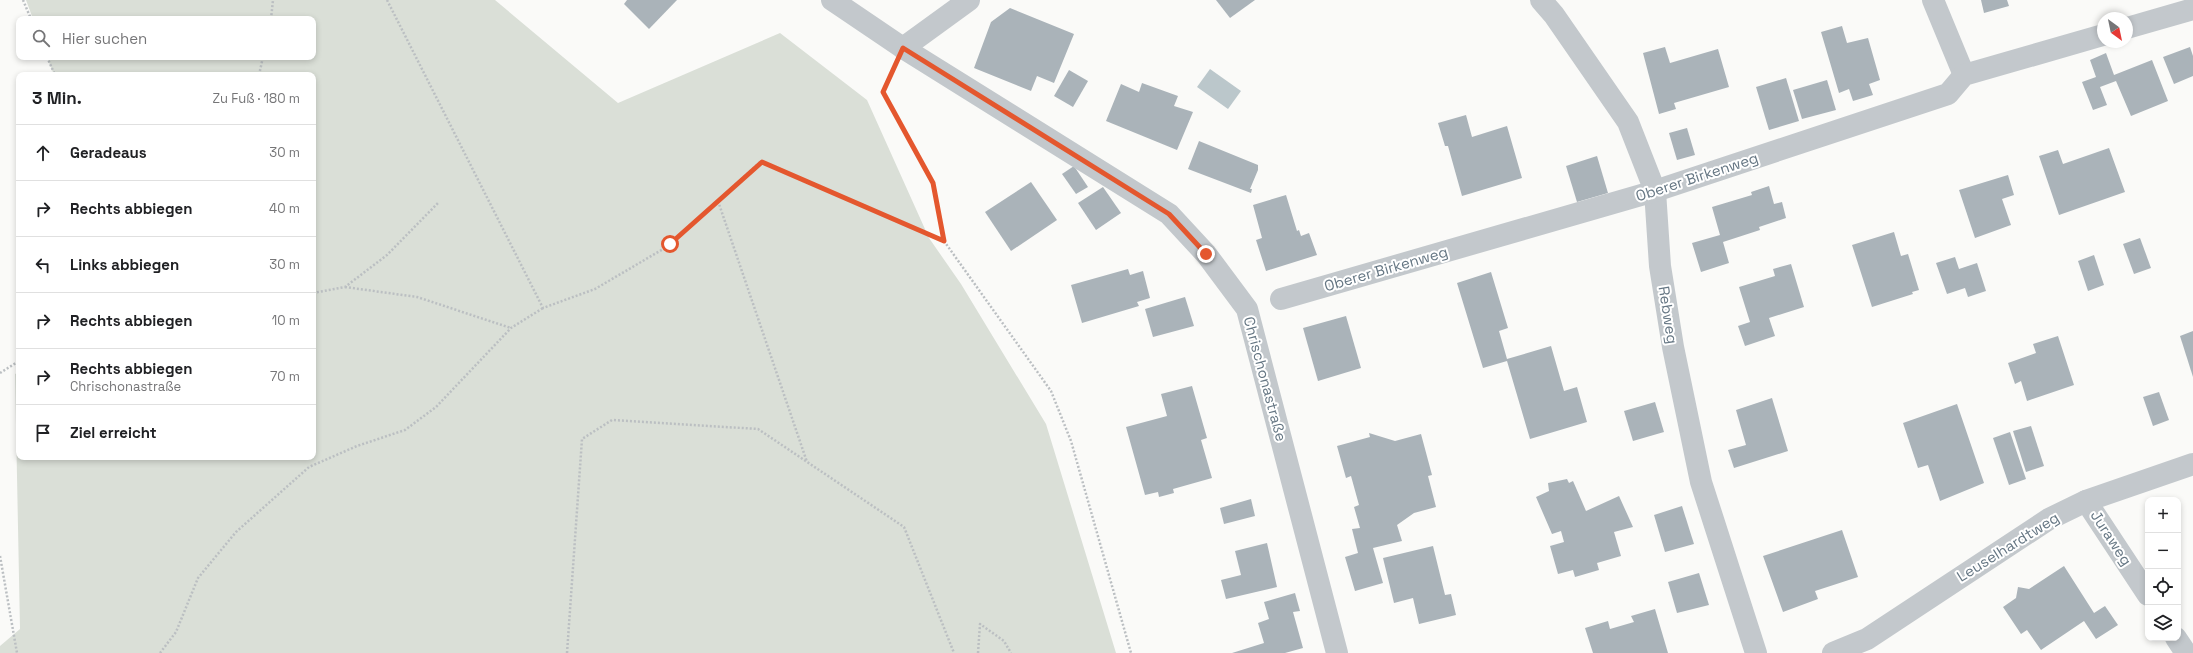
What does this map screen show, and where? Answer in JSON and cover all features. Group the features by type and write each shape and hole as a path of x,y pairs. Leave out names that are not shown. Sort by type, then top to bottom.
{"street":[{"name":"Chrischonastraße","path":"832,0 903,48 1169,214 1206,254 1263,304 1337,653"},
{"path":"903,48 969,0"},
{"name":"Rebweg","path":"1541,0 1554,15 1628,122 1655,191 1661,274 1673,347 1701,482 1756,653"},
{"path":"1933,0 1964,75 2097,37"},
{"path":"2133,26 2193,9"},
{"name":"Oberer Birkenweg","path":"1263,304 1655,191 1948,94 1964,75"},
{"name":"Leuselhardtweg","path":"1833,653 1867,639 2048,519 2086,501 2193,464"},
{"name":"Juraweg","path":"2086,501 2145,590"},
{"path":"2178,641 2186,653"}],"path":[{"path":"23,0 30,16"},
{"path":"271,16 273,0"},
{"path":"387,0 543,308"},
{"path":"903,48 883,92 933,183 944,241 1051,391 1071,441 1131,653"},
{"path":"48,60 54,72"},
{"path":"260,72 262,60"},
{"path":"160,653 176,632 198,578 236,532 309,467 356,446 405,430 436,407 511,328 543,308 595,289 670,244 762,162 944,241"},
{"path":"718,201 807,462"},
{"path":"345,287 387,255 438,203"},
{"path":"316,292 345,287 417,297 511,328"},
{"path":"0,373 16,363"},
{"path":"567,653 582,439 612,420 758,429 904,527 954,653"},
{"path":"0,556 17,653"},
{"path":"978,653 980,624 1004,641 1011,653"}],"shaded area":[{"path":"26,0 495,0 618,103 780,33 867,100 929,238 961,284 1046,424 1116,653 0,653 0,646 20,629 17,460 316,460 316,72 53,72 48,60 316,60 316,16 32,16"},
{"path":"1210,69 1241,91 1228,109 1197,87"},
{"path":"15,374 16,374 16,425"}],"building":[{"path":"627,0 677,0 649,29 624,4"},
{"path":"1216,0 1255,0 1230,18"},
{"path":"1981,0 2007,0 2009,6 1984,13"},
{"path":"1010,8 1074,34 1054,83 1037,76 1031,91 974,68 991,22"},
{"path":"1842,26 1847,43 1868,38 1880,80 1869,84 1873,95 1853,101 1849,89 1839,93 1821,32"},
{"path":"1665,47 1670,63 1718,49 1729,87 1674,103 1676,109 1659,114 1643,53"},
{"path":"2190,47 2193,56 2193,76 2174,84 2163,57"},
{"path":"2106,53 2114,75 2152,60 2168,101 2131,116 2116,81 2100,87 2107,105 2093,110 2082,82 2096,77 2090,60"},
{"path":"1069,70 1088,81 1073,107 1054,96"},
{"path":"1786,78 1799,121 1769,130 1756,87"},
{"path":"1827,80 1836,110 1802,119 1793,90"},
{"path":"1142,83 1178,96 1174,106 1193,112 1177,150 1106,121 1121,84 1139,92"},
{"path":"1466,115 1472,137 1507,126 1522,178 1462,196 1448,146 1445,146 1438,123"},
{"path":"1687,128 1695,155 1677,160 1669,133"},
{"path":"1199,141 1258,165 1258,170 1250,189 1252,189 1251,193 1188,169"},
{"path":"2109,148 2125,192 2059,215 2039,156 2058,150 2063,164"},
{"path":"1597,156 1608,193 1577,202 1566,166"},
{"path":"1074,166 1088,187 1076,194 1062,174"},
{"path":"2008,175 2014,195 2002,199 2011,225 1975,238 1959,190"},
{"path":"1031,182 1057,220 1011,251 985,212"},
{"path":"1769,186 1774,204 1782,202 1786,218 1759,227 1760,230 1723,242 1729,263 1701,272 1692,243 1720,235 1712,207 1752,195 1751,192"},
{"path":"1103,187 1121,213 1096,230 1078,203"},
{"path":"1286,195 1297,231 1299,230 1301,236 1309,233 1317,255 1266,271 1256,240 1262,238 1253,205"},
{"path":"1894,232 1901,256 1908,254 1919,290 1912,292 1913,294 1872,307 1852,245"},
{"path":"2140,238 2151,268 2134,274 2123,244"},
{"path":"2094,255 2104,285 2088,291 2078,261"},
{"path":"1955,257 1959,269 1977,263 1986,291 1968,297 1965,288 1947,294 1936,263"},
{"path":"1791,264 1804,307 1769,318 1775,336 1745,346 1738,326 1750,322 1739,287 1775,276 1773,269"},
{"path":"1128,269 1130,275 1143,271 1150,298 1137,302 1139,306 1082,323 1071,285"},
{"path":"1491,272 1508,328 1499,331 1507,359 1551,346 1564,391 1577,387 1587,422 1530,439 1507,361 1483,368 1457,283"},
{"path":"1185,297 1194,326 1153,337 1145,309"},
{"path":"1346,316 1361,368 1318,381 1303,328"},
{"path":"2193,331 2193,377 2180,336"},
{"path":"2058,336 2074,385 2027,401 2021,381 2015,384 2008,363 2036,353 2033,344"},
{"path":"1192,386 1207,438 1201,440 1212,478 1173,489 1174,493 1159,497 1158,492 1145,495 1126,427 1167,416 1161,394"},
{"path":"2159,392 2169,420 2153,426 2143,397"},
{"path":"1772,398 1788,451 1734,468 1728,450 1746,445 1736,410"},
{"path":"1655,402 1664,432 1633,441 1624,411"},
{"path":"1957,404 1984,483 1940,501 1928,465 1918,468 1903,423"},
{"path":"2031,426 2044,466 2026,472 2013,431"},
{"path":"2010,432 2026,479 2009,485 1993,438"},
{"path":"1369,433 1395,441 1421,434 1432,475 1428,476 1436,507 1414,513 1397,525 1402,541 1373,548 1383,583 1355,591 1345,557 1358,553 1352,529 1360,528 1354,507 1359,505 1351,476 1346,478 1337,446 1370,437"},
{"path":"1567,479 1569,483 1573,481 1586,511 1619,496 1633,527 1614,532 1621,556 1597,563 1599,570 1575,577 1573,570 1558,574 1550,546 1564,542 1561,531 1552,534 1536,497 1549,491 1548,483"},
{"path":"1251,499 1255,516 1224,524 1220,508"},
{"path":"1682,506 1694,544 1665,552 1654,515"},
{"path":"1842,530 1858,577 1815,591 1818,599 1783,612 1763,556"},
{"path":"1267,543 1277,587 1226,599 1221,580 1241,575 1235,551"},
{"path":"1433,546 1445,595 1451,594 1456,615 1419,624 1413,598 1394,603 1383,558"},
{"path":"2064,566 2094,613 2105,606 2118,625 2096,639 2084,621 2041,650 2027,630 2021,634 2003,607 2016,598 2018,587 2029,589"},
{"path":"1699,573 1709,605 1677,613 1668,582"},
{"path":"1295,593 1300,611 1293,612 1303,648 1285,653 1232,653 1264,643 1258,623 1269,619 1264,602"},
{"path":"1655,609 1668,653 1593,653 1585,628 1608,621 1610,629 1634,622 1631,616"}],"route":[{"path":"670,244 762,162 944,241 933,183 883,92 903,48 1169,214 1206,254"}]}
